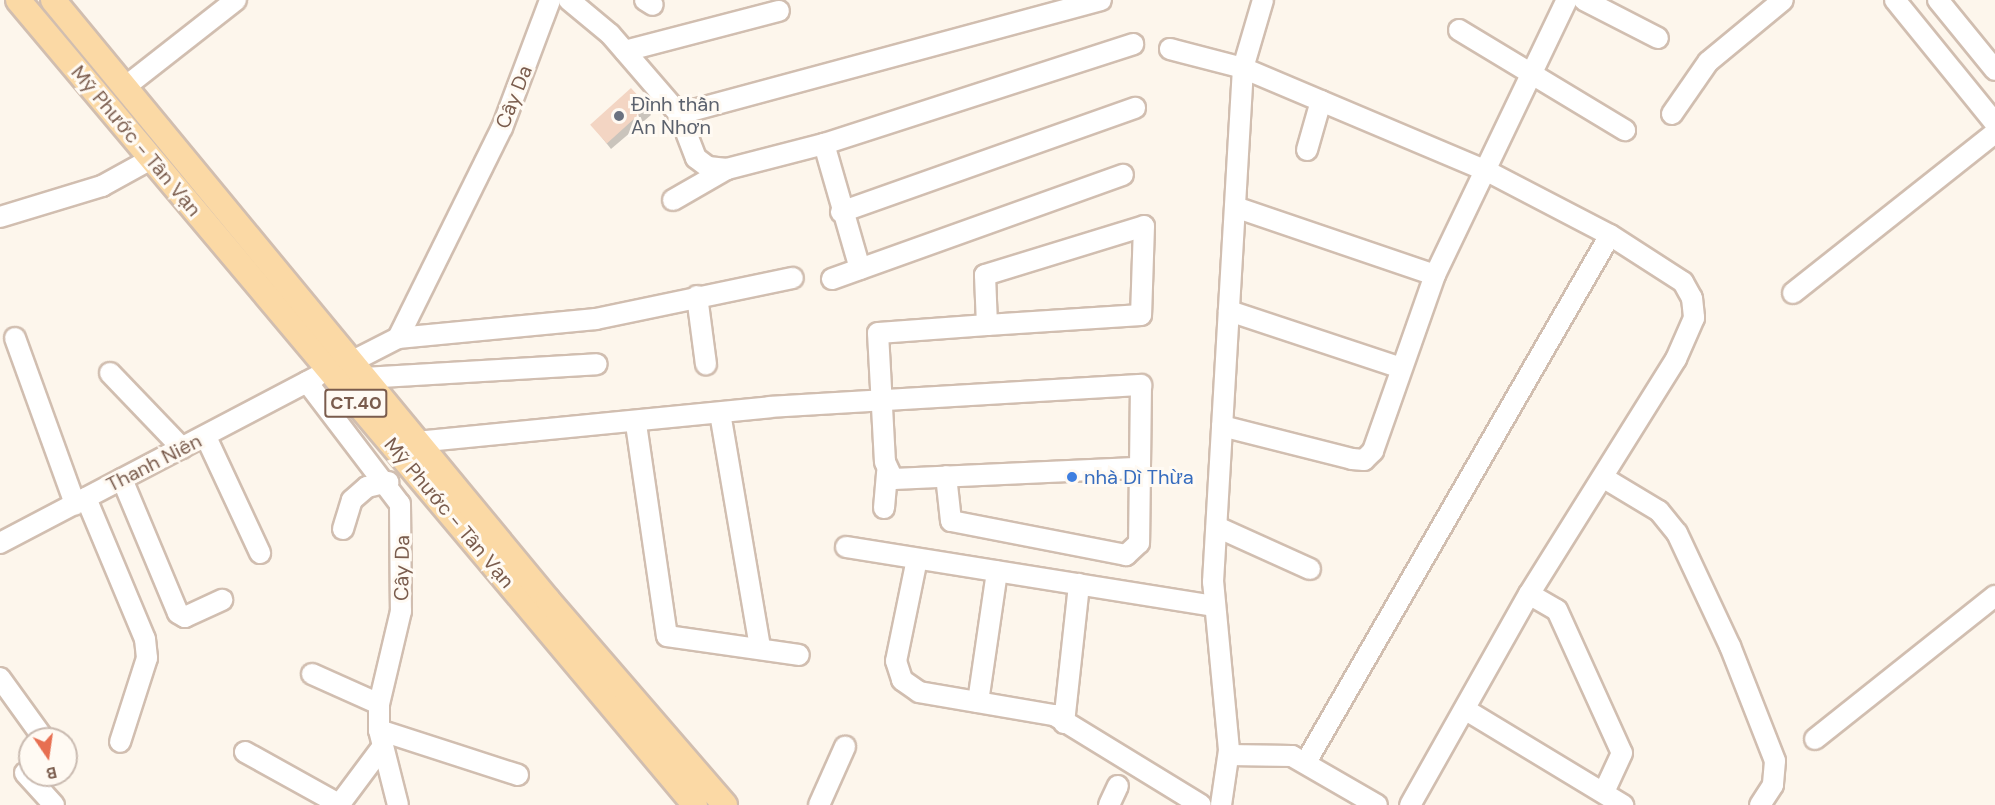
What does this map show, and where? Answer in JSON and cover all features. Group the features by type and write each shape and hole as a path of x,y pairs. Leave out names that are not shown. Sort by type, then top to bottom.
{"main road":[{"name":"Mỹ Phước - Tân Vạn","path":"18,0 152,159 416,442 725,805"},
{"name":"Mỹ Phước - Tân Vạn","path":"53,0 125,87 348,370 427,487 695,805"}],"street":[{"path":"125,87 236,0"},
{"name":"Cây Da","path":"398,338 502,128 550,0"},
{"path":"569,0 625,51 679,114 696,158 708,167 727,169"},
{"path":"679,114 1101,0"},
{"path":"1221,805 1228,755 1214,606 1216,527 1243,68 1263,0"},
{"path":"1222,426 1364,460 1373,451 1435,275 1485,171 1530,68 1567,0"},
{"path":"1584,0 1658,38"},
{"path":"1672,114 1708,62 1783,0"},
{"path":"1895,0 1995,123"},
{"path":"1938,0 1995,70"},
{"path":"625,51 779,11"},
{"path":"1460,30 1530,68 1625,130"},
{"path":"673,200 727,169 824,144 1133,44"},
{"path":"1170,49 1243,68 1485,171 1610,235 1683,282 1694,318 1604,478 1529,594 1466,710 1410,805"},
{"path":"1307,150 1321,101"},
{"path":"841,212 1135,108"},
{"path":"1793,292 1995,133"},
{"path":"824,144 841,212 860,269"},
{"path":"0,217 102,186 152,159"},
{"path":"832,279 1123,175"},
{"path":"1235,207 1435,275"},
{"path":"884,508 887,472 880,399 878,333 1141,315 1144,225 985,275 987,325"},
{"path":"1306,762 1610,235"},
{"path":"348,370 398,338 596,319 697,296 794,278"},
{"path":"697,296 706,364"},
{"path":"1229,310 1401,368"},
{"path":"15,338 80,501 145,639 141,687 120,742"},
{"path":"307,382 348,370 597,364"},
{"path":"110,374 182,448"},
{"name":"Cây Da","path":"307,382 388,482 400,504 401,611 379,704 379,740 398,805"},
{"name":"Thanh Niên","path":"0,543 122,478 206,437 307,382"},
{"path":"416,442 636,424 720,413 880,399 1141,385 1136,468 1138,543 1132,552 1119,555 951,521 946,476"},
{"path":"720,413 760,648"},
{"path":"636,424 667,636 799,655"},
{"path":"206,437 260,553"},
{"path":"887,472 893,479 1136,468"},
{"path":"122,478 177,613 185,617 222,600"},
{"path":"1604,478 1659,511 1677,533 1730,646 1775,761 1773,785 1760,805"},
{"path":"343,529 352,500 366,487 388,482"},
{"path":"400,504 427,487"},
{"path":"1216,527 1310,569"},
{"path":"846,548 1214,606"},
{"path":"918,559 896,661 902,680 919,692 1054,715 1201,805"},
{"path":"978,702 997,571"},
{"path":"1064,723 1079,584"},
{"path":"1529,594 1557,610 1622,753 1604,792"},
{"path":"1815,739 1995,596"},
{"path":"312,674 379,704"},
{"path":"0,678 35,727"},
{"path":"1466,710 1623,805"},
{"path":"245,752 339,805 379,740 518,775"},
{"path":"819,805 845,747"},
{"path":"1228,755 1283,754 1306,762 1377,805"},
{"path":"1109,805 1118,786"},
{"path":"38,787 54,805"}],"building":[{"name":"Đình thần An Nhơn","path":"631,88 648,107 607,143 590,125"}],"place":[{"name":"Đình thần An Nhơn","path":"619,116"},
{"name":"nhà Dì Thừa","path":"1072,477"}]}
